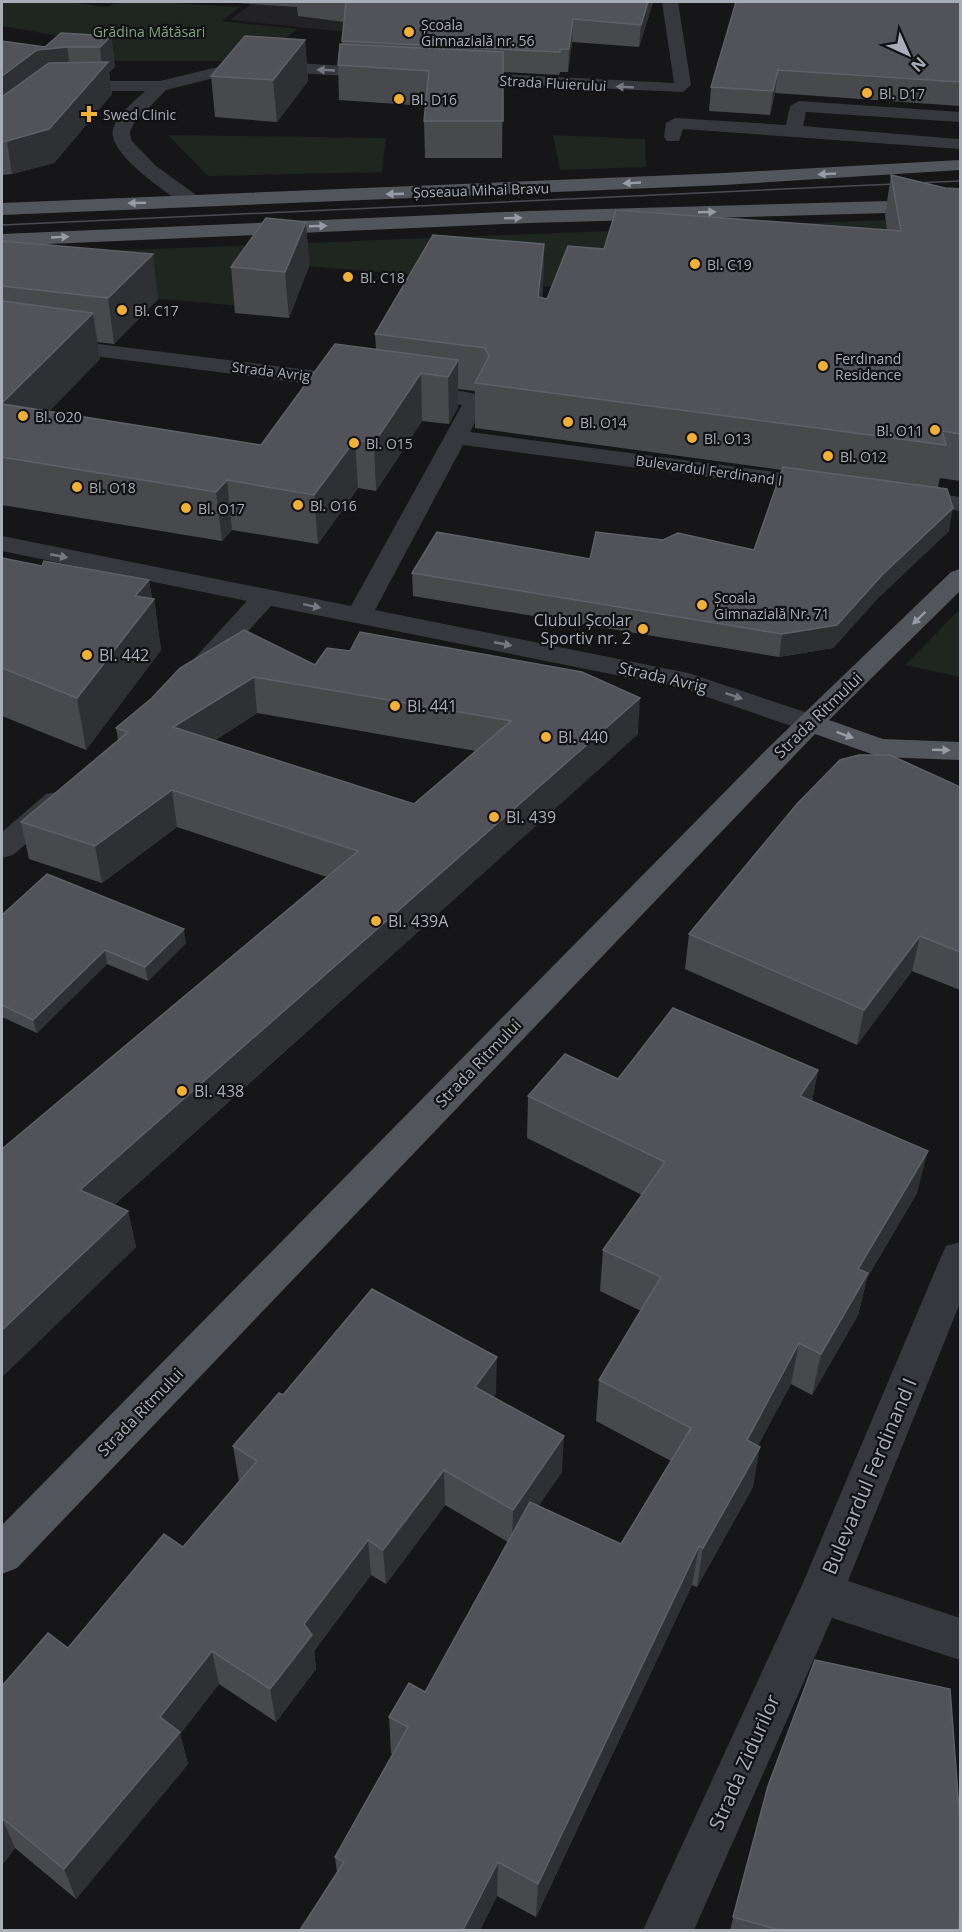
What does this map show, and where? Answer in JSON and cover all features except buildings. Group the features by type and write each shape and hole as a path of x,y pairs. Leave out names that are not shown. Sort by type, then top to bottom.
{"main road":[{"path":"885,171 959,147"},
{"name":"Șoseaua Mihai Bravu","path":"2,209 885,171 960,165"},
{"name":"Șoseaua Mihai Bravu","path":"2,240 519,218 960,205"},
{"path":"884,207 950,225"},
{"name":"Strada Ritmului","path":"2,1554 810,723 960,577"},
{"name":"Strada Avrig","path":"810,723 880,748 960,751"},
{"path":"880,748 915,775"}],"street":[{"name":"Strada Fluierului","path":"447,76 677,88 683,86 670,2"},
{"path":"2,123 48,88 72,85 160,86 222,71 261,66 400,74"},
{"path":"160,86 124,124 120,133 123,142 162,181 192,201"},
{"path":"793,131 799,106 960,117"},
{"path":"673,137 675,123 793,131 959,147"},
{"name":"Strada Avrig","path":"2,338 376,386"},
{"path":"359,615 458,437 476,400 398,389"},
{"name":"Bulevardul Ferdinand I","path":"458,437 844,488"},
{"path":"879,493 960,504"},
{"name":"Strada Avrig","path":"2,544 688,681 810,723"},
{"path":"177,693 266,596"},
{"path":"2,848 74,787"},
{"name":"Bulevardul Ferdinand I","path":"960,1257 821,1593 960,1639"},
{"name":"Strada Zidurilor","path":"668,1930 821,1593"}],"shaded area":[{"path":"253,2 284,2 466,44 230,20"}],"green space":[{"name":"Grădina Mătăsari","path":"2,2 69,2 107,7 116,2 155,2 240,7 222,21 297,29 257,61 29,61 70,38 2,26"},
{"path":"168,135 386,138 382,172 208,176"},
{"path":"553,135 645,139 646,167 560,170"},
{"path":"885,220 960,278 601,291 270,263 241,306 2,285 2,255"},
{"path":"960,609 960,677 905,665"}],"tram line":[{"path":"2,225 960,181"}],"place":[{"name":"Școala Gimnazială nr. 56","path":"409,32"},
{"name":"Bl. D17","path":"867,93"},
{"name":"Bl. D16","path":"399,99"},
{"name":"Swed Clinic","path":"89,114"},
{"name":"Bl. C19","path":"695,264"},
{"name":"Bl. C18","path":"348,277"},
{"name":"Bl. C17","path":"122,310"},
{"name":"Ferdinand Residence","path":"823,366"},
{"name":"Bl. O20","path":"23,416"},
{"name":"Bl. O14","path":"568,422"},
{"name":"Bl. O11","path":"935,430"},
{"name":"Bl. O13","path":"692,438"},
{"name":"Bl. O15","path":"354,443"},
{"name":"Bl. O12","path":"828,456"},
{"name":"Bl. O18","path":"77,487"},
{"name":"Bl. O16","path":"298,505"},
{"name":"Bl. O17","path":"186,508"},
{"name":"Școala Gimnazială Nr. 71","path":"702,605"},
{"name":"Clubul Școlar Sportiv nr. 2","path":"643,629"},
{"name":"Bl. 442","path":"87,655"},
{"name":"Bl. 441","path":"395,706"},
{"name":"Bl. 440","path":"546,737"},
{"name":"Bl. 439","path":"494,817"},
{"name":"Bl. 439A","path":"376,921"},
{"name":"Bl. 438","path":"182,1091"}]}
